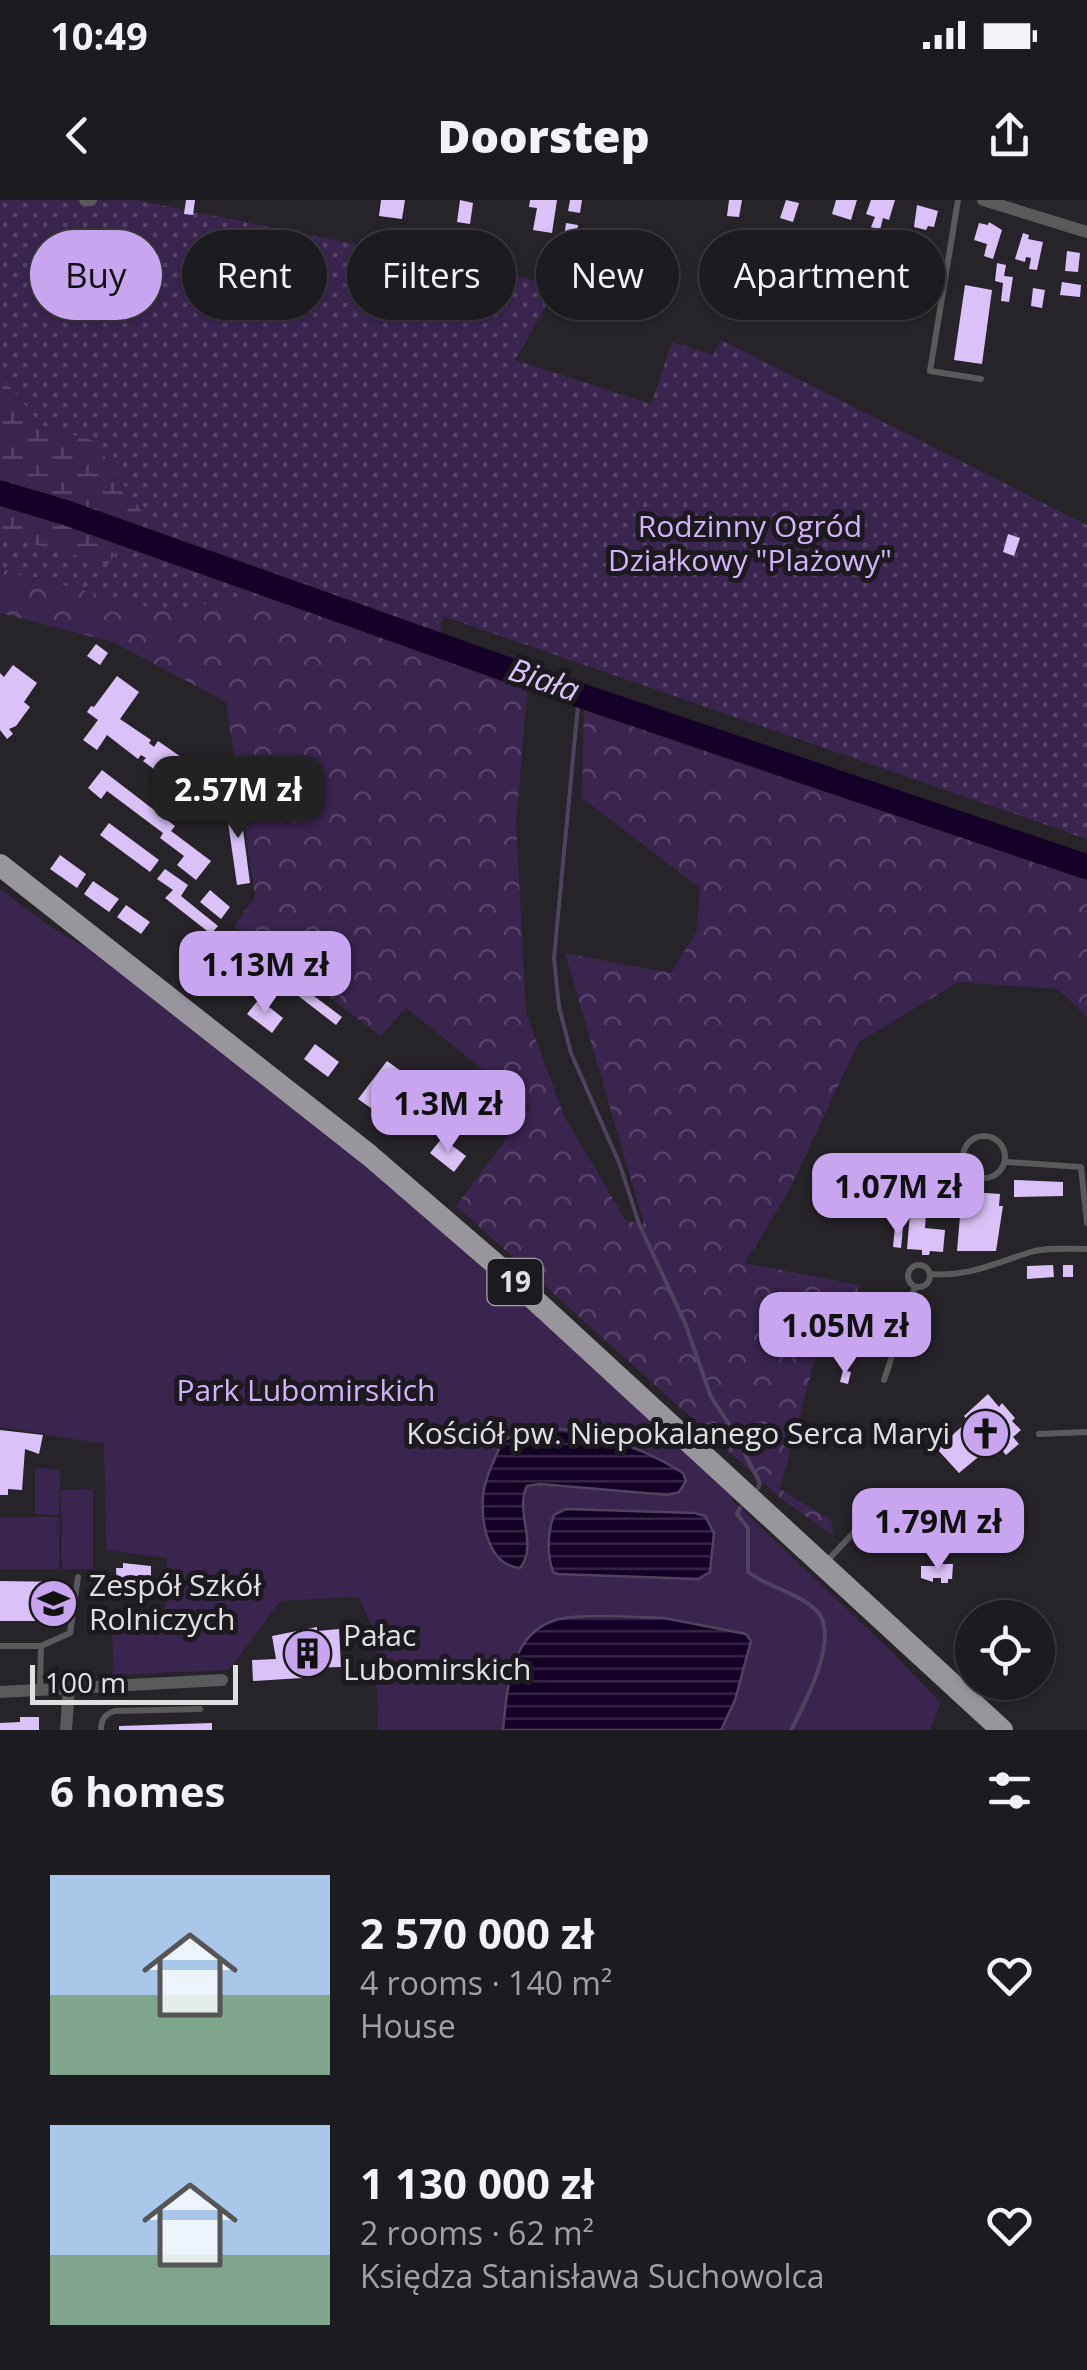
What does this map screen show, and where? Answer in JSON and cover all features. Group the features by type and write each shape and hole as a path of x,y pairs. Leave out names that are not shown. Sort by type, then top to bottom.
{"highway":[{"name":"19","path":"0,865 369,1156 500,1268 1002,1730"}],"street":[{"path":"983,200 1087,232"},
{"path":"0,1692 229,1680"},
{"path":"66,1730 69,1688"}],"lane":[{"path":"958,200 930,371 981,379"},
{"path":"980,1136 992,1138 1002,1146 1007,1162 998,1176 974,1176 961,1164 961,1155 971,1140 980,1136"},
{"path":"1007,1162 1081,1166 1087,1223"},
{"path":"915,1287 907,1278 912,1266 923,1265 930,1274 956,1276 1035,1250 1087,1249"},
{"path":"915,1287 924,1286 930,1274"},
{"path":"884,1380 915,1287"},
{"path":"1039,1434 1087,1432"},
{"path":"823,1566 857,1529 967,1539"},
{"path":"0,1646 40,1646 70,1633 78,1577"},
{"path":"40,1646 40,1690"},
{"path":"102,1730 107,1713 115,1711 200,1709"}],"green space":[{"name":"Rodzinny Ogród Działkowy \"Plażowy\"","path":"0,200 135,200 284,230 182,230 182,320 327,320 327,239 347,243 347,320 516,320 516,277 536,281 538,320 515,360 651,404 672,342 713,355 721,340 1087,525 1087,839 443,616 438,651 270,594 160,611 0,568"},
{"path":"0,380 42,425 94,441 143,513 108,564 0,535"},
{"path":"0,568 160,611 270,594 528,682 516,823 526,1013 565,1118 626,1221 644,1224 565,953 671,973 697,931 700,888 582,798 584,697 1087,869 1087,1017 1058,989 958,982 859,1042 787,1194 745,1263 859,1285 841,1357 817,1351 780,1489 831,1520 833,1536 783,1500 456,1206 530,1107 406,1008 381,1036 234,926 255,897 226,702 113,642 0,613"},
{"name":"Park Lubomirskich","path":"0,889 48,925 86,948 89,945 364,1163 596,1368 734,1497 732,1500 941,1703 930,1730 378,1730 375,1634 359,1598 352,1597 280,1601 229,1670 113,1675 112,1618 165,1614 167,1558 106,1550 104,1444 0,1427"},
{"path":"35,1468 60,1469 59,1515 35,1514"},
{"path":"93,1489 93,1569 62,1569 61,1490"},
{"path":"0,1517 59,1517 59,1569 0,1569"}],"shaded area":[{"path":"528,1427 569,1430 628,1446 683,1473 686,1481 679,1492 668,1495 527,1486 523,1506 525,1559 520,1568 509,1565 500,1559 489,1541 483,1519 483,1496 502,1442"},
{"path":"566,1509 705,1516 714,1533 710,1572 698,1579 553,1572 550,1529 554,1515"},
{"path":"664,1618 746,1634 751,1641 735,1700 721,1730 503,1730 513,1667 527,1639 538,1628 559,1619"}],"building":[{"path":"186,200 195,200 193,215 184,214"},
{"path":"381,200 405,200 402,219 379,216"},
{"path":"460,200 473,203 470,224 457,222"},
{"path":"530,200 557,200 552,230 533,230 537,208 529,207"},
{"path":"570,200 582,200 580,213 568,211"},
{"path":"729,200 742,200 739,217 727,216"},
{"path":"786,200 799,203 793,222 780,218"},
{"path":"836,200 857,200 851,220 832,214"},
{"path":"871,200 895,200 889,220 883,218 880,230 871,227 875,217 866,214"},
{"path":"917,205 938,211 934,227 914,227"},
{"path":"989,222 1002,230 993,259 984,256 987,244 974,240 979,223"},
{"path":"566,223 578,225 577,230 565,230"},
{"path":"1023,233 1029,235 1028,239 1043,242 1037,270 1029,269 1031,258 1026,257 1025,262 1015,259"},
{"path":"1067,251 1080,253 1078,272 1065,271"},
{"path":"997,263 1006,265 1004,276 1013,277 1009,302 1001,301 1003,283 995,281"},
{"path":"1062,282 1081,285 1080,297 1060,295"},
{"path":"965,285 992,290 982,364 954,360"},
{"path":"1033,288 1045,290 1042,308 1031,306"},
{"path":"1008,534 1020,538 1014,556 1003,552"},
{"path":"96,644 108,653 100,665 87,656"},
{"path":"13,665 37,683 24,702 30,707 9,729 13,734 7,739 0,730 0,673 4,677"},
{"path":"117,676 139,692 120,719 151,740 149,743 154,747 158,741 210,777 195,800 143,761 146,758 141,755 138,759 107,735 97,750 83,740 98,720 87,712"},
{"path":"231,769 233,787 225,788 223,770"},
{"path":"102,770 175,826 171,831 211,861 196,880 177,865 184,856 160,838 163,833 107,791 101,799 88,788"},
{"path":"239,799 250,883 237,885 225,801"},
{"path":"109,823 159,860 150,872 100,835"},
{"path":"60,855 86,874 77,888 50,869"},
{"path":"165,869 188,885 181,896 218,926 211,934 165,898 173,890 157,879"},
{"path":"93,881 119,899 109,912 84,894"},
{"path":"210,890 230,907 221,919 200,902"},
{"path":"126,905 150,922 141,934 117,917"},
{"path":"197,955 220,972 210,986 186,969"},
{"path":"298,984 342,1017 336,1025 292,991"},
{"path":"259,999 283,1018 272,1033 247,1014"},
{"path":"315,1044 339,1062 328,1077 304,1059"},
{"path":"387,1061 405,1074 396,1085 391,1081 381,1095 391,1103 382,1116 358,1099"},
{"path":"442,1138 466,1156 454,1172 430,1153"},
{"path":"1014,1180 1063,1182 1063,1196 1014,1197"},
{"path":"912,1188 1000,1194 999,1206 1003,1206 996,1251 957,1251 960,1216 926,1213 925,1228 945,1230 943,1252 922,1255 922,1250 907,1249"},
{"path":"895,1227 903,1228 901,1248 893,1247"},
{"path":"1053,1265 1054,1277 1027,1279 1027,1266"},
{"path":"1063,1265 1073,1265 1073,1277 1063,1277"},
{"path":"843,1370 851,1372 848,1384 840,1382"},
{"name":"Kościół pw. Niepokalanego Serca Maryi","path":"988,1394 1015,1418 1012,1421 1021,1430 1013,1437 1019,1444 1006,1455 995,1443 959,1473 937,1449 968,1421 964,1416"},
{"path":"0,1430 43,1435 39,1454 25,1449 22,1490 8,1489 8,1495 0,1495"},
{"path":"123,1563 151,1566 151,1585 124,1590 124,1586 117,1586 116,1568 123,1568"},
{"path":"953,1564 948,1583 941,1583 941,1578 933,1578 933,1582 921,1578 921,1566"},
{"path":"0,1581 64,1582 64,1609 36,1608 35,1621 0,1621"},
{"name":"Pałac Lubomirskich","path":"317,1627 317,1631 339,1629 341,1667 302,1668 302,1678 253,1681 252,1660 276,1659 272,1636"},
{"path":"20,1717 39,1717 39,1730 0,1730 0,1723 20,1722"},
{"path":"212,1723 212,1730 119,1730 119,1726"}],"waterway":[{"name":"Biała","path":"0,493 1087,867"},
{"path":"579,695 554,958 559,1007 571,1053 620,1165 639,1224 685,1323 711,1397 760,1483 758,1488"},
{"path":"740,1508 737,1514 748,1528 748,1572 810,1605 823,1622 825,1637 818,1670 791,1730"}],"place":[{"name":"Kościół pw. Niepokalanego Serca Maryi","path":"985,1434"},
{"name":"Zespół Szkół Rolniczych","path":"54,1603"},
{"name":"Pałac Lubomirskich","path":"308,1653"}]}
